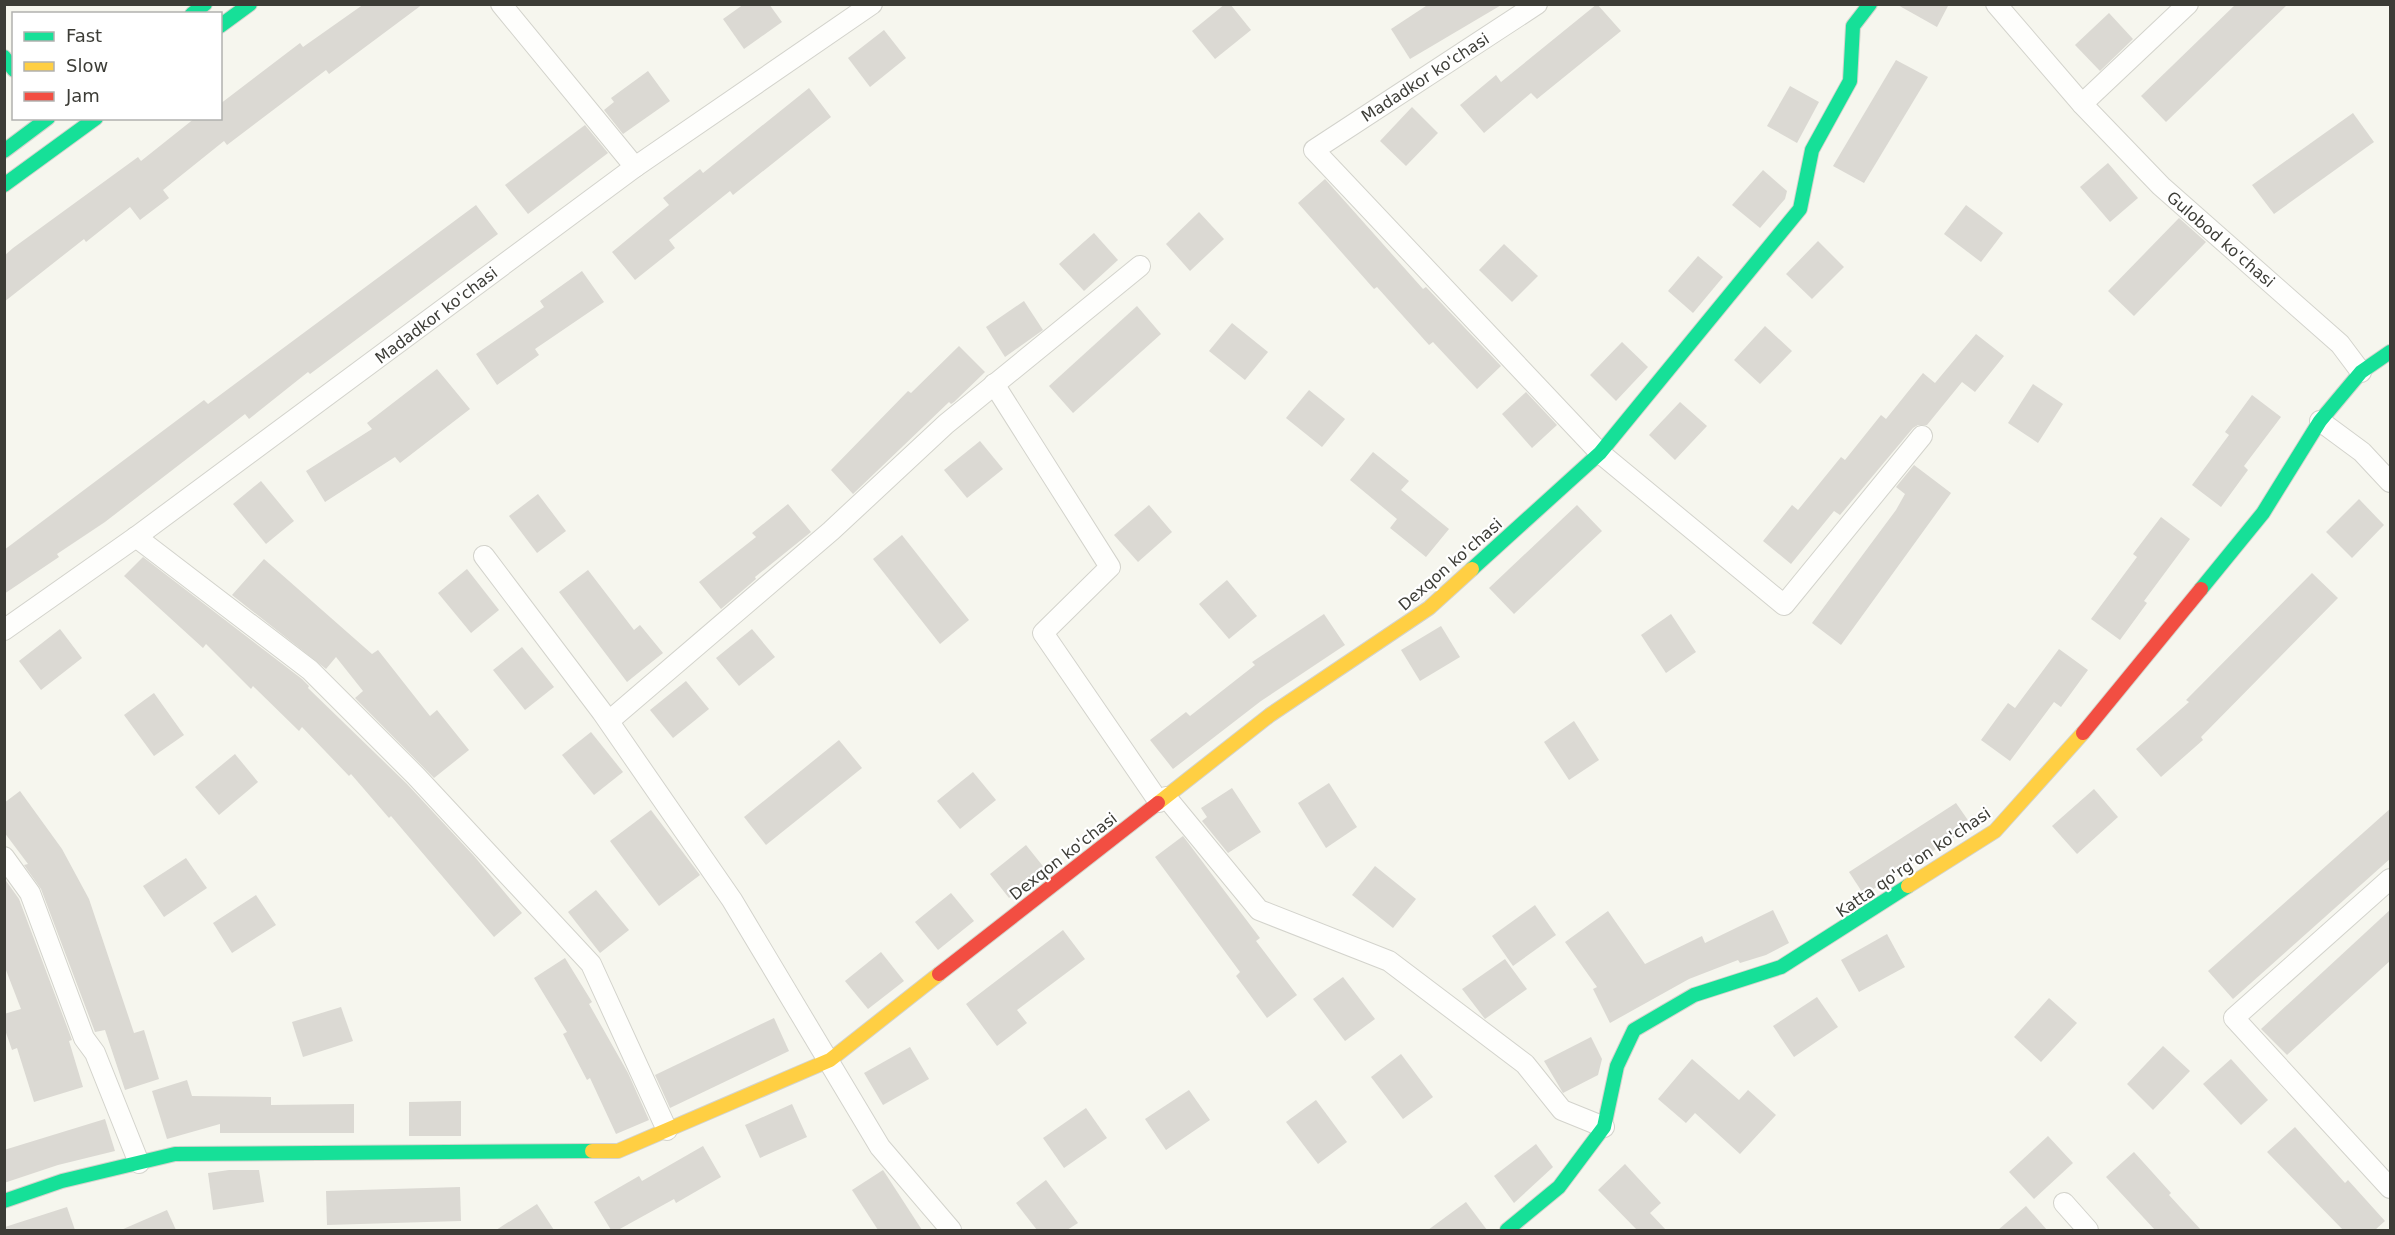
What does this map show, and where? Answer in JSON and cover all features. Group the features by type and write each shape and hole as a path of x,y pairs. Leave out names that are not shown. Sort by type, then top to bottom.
{"main road":[{"path":"222,25 250,4"},
{"name":"Dexqon ko'chasi","path":"4,1201 62,1181 139,1162 186,1154 618,1151 830,1060 1270,715 1429,608 1600,453 1800,209 1812,150 1850,81 1853,27 1870,4"},
{"path":"4,151 47,120"},
{"path":"4,185 93,120"},
{"path":"2320,421 2361,372 2391,352"},
{"name":"Katta qo'rg'on ko'chasi","path":"1507,1230 1558,1187 1604,1127 1617,1066 1634,1029 1694,995 1781,967 1995,831 2091,724 2263,513 2320,421"}],"street":[{"path":"501,4 635,167"},
{"name":"Madadkor ko'chasi","path":"4,630 136,537 635,167 872,4"},
{"name":"Madadkor ko'chasi","path":"1537,4 1314,150 1600,453"},
{"name":"Gulobod ko'chasi","path":"1996,4 2082,104 2161,186 2340,344 2361,372"},
{"path":"2082,104 2188,4"},
{"path":"49,120 63,142"},
{"path":"609,721 831,531 946,424 1140,266"},
{"path":"994,384 1110,567 1043,633 1162,799 1259,910 1389,961 1525,1064 1562,1110 1604,1127"},
{"path":"2320,421 2362,453 2391,482"},
{"path":"1600,453 1784,606 1922,436"},
{"path":"136,537 310,670 416,776 591,964 667,1130"},
{"path":"484,556 609,721 732,900 830,1060 880,1147 951,1230"},
{"path":"4,857 30,893 84,1038 95,1053 139,1162"},
{"path":"2391,879 2234,1018 2391,1188"},
{"path":"2064,1203 2088,1230"}],"building":[{"path":"364,4 423,4 329,74 326,70 227,145 224,141 163,190 169,198 140,220 130,207 86,242 84,239 4,302 4,256 13,248 138,157 141,161 192,120 222,120 222,102 300,43 303,47"},
{"path":"744,4 769,4 782,22 744,49 723,19"},
{"path":"1225,4 1230,4 1251,30 1215,59 1192,31"},
{"path":"1429,4 1503,4 1410,59 1391,29"},
{"path":"1597,4 1621,31 1537,99 1531,93 1484,133 1460,105 1496,75 1501,82"},
{"path":"1896,4 1949,4 1937,27"},
{"path":"2236,4 2288,4 2166,122 2141,96"},
{"path":"2109,13 2133,39 2100,71 2075,45"},
{"path":"884,30 906,58 870,87 848,58"},
{"path":"1896,60 1928,77 1864,183 1833,166"},
{"path":"648,71 670,101 623,134 604,110 614,102 611,98"},
{"path":"1790,86 1819,102 1797,143 1767,126"},
{"path":"809,88 831,117 733,195 730,191 669,240 675,248 635,280 612,252 669,205 663,198 700,169 703,173"},
{"path":"1412,107 1438,133 1406,166 1380,141"},
{"path":"2353,113 2374,142 2274,214 2252,185"},
{"path":"585,125 608,153 528,214 505,185"},
{"path":"2108,163 2138,198 2110,222 2080,187"},
{"path":"1763,170 1787,191 1785,199 1760,228 1732,205"},
{"path":"1325,179 1423,289 1426,287 1501,366 1477,389 1433,342 1429,345 1377,287 1374,289 1298,203"},
{"path":"476,205 498,234 310,374 308,372 249,419 245,414 105,522 57,554 59,557 4,594 4,550 204,400 208,404"},
{"path":"1966,205 2003,233 1981,262 1944,234"},
{"path":"1199,212 1224,239 1190,271 1166,244"},
{"path":"2179,218 2206,242 2134,316 2108,291"},
{"path":"1094,233 1118,260 1084,291 1059,264"},
{"path":"1818,241 1844,267 1812,299 1786,274"},
{"path":"1504,244 1538,276 1512,302 1479,270"},
{"path":"1698,256 1723,277 1693,313 1668,291"},
{"path":"582,271 604,302 535,349 539,355 497,385 476,354 544,307 540,301"},
{"path":"1024,301 1043,330 1005,357 986,327"},
{"path":"1137,306 1161,334 1073,413 1049,386"},
{"path":"1232,323 1268,352 1245,380 1209,351"},
{"path":"1765,326 1792,351 1760,384 1734,360"},
{"path":"1976,334 2004,356 1975,392 1962,382 1927,425 1918,425 1913,428 1840,515 1834,511 1791,564 1763,541 1792,505 1798,510 1841,457 1845,460 1881,415 1886,419 1923,373 1935,383"},
{"path":"1622,342 1648,367 1616,401 1590,375"},
{"path":"959,346 985,372 954,402 951,404 949,402 853,494 831,470 908,391 911,393"},
{"path":"437,369 470,409 400,463 395,457 325,502 306,471 372,429 367,423"},
{"path":"2033,384 2063,404 2038,443 2008,423"},
{"path":"1309,390 1345,419 1322,447 1286,418"},
{"path":"1526,392 1557,425 1532,448 1502,414"},
{"path":"2252,395 2281,417 2244,466 2248,470 2221,507 2192,485 2229,435 2225,432"},
{"path":"1680,402 1707,426 1675,460 1649,435"},
{"path":"980,441 1003,469 967,498 944,470"},
{"path":"1373,452 1409,481 1401,490 1449,529 1426,557 1390,528 1397,519 1350,480"},
{"path":"1914,465 1951,493 1841,645 1812,623 1896,510 1905,494 1896,487"},
{"path":"261,481 294,521 266,544 233,504"},
{"path":"538,494 566,531 537,553 509,516"},
{"path":"2359,499 2384,525 2352,558 2326,532"},
{"path":"788,504 811,532 755,577 756,579 721,609 699,582 756,537 752,533"},
{"path":"1149,505 1172,532 1138,562 1114,535"},
{"path":"1577,505 1602,531 1514,614 1489,588"},
{"path":"2161,517 2190,539 2144,601 2147,603 2120,640 2091,619 2137,557 2133,554"},
{"path":"902,535 969,620 940,644 873,559"},
{"path":"143,557 302,679 309,686 308,688 407,784 474,856 522,913 494,937 391,816 389,818 351,774 349,776 302,727 299,731 253,686 251,689 206,644 203,648 124,576"},
{"path":"264,559 372,654 378,650 430,716 437,710 469,750 434,778 355,698 363,691 336,657 326,669 232,595"},
{"path":"467,569 499,610 471,633 438,593"},
{"path":"588,570 634,630 640,625 663,653 627,682 559,592"},
{"path":"2312,573 2338,598 2201,737 2203,740 2161,777 2136,749 2189,702 2186,700"},
{"path":"1227,580 1257,616 1229,639 1199,604"},
{"path":"1324,614 1345,645 1261,701 1173,769 1150,740 1186,712 1190,716 1255,665 1252,662"},
{"path":"1671,614 1696,652 1666,673 1641,635"},
{"path":"1441,626 1460,657 1420,681 1401,650"},
{"path":"60,629 82,658 41,690 19,661"},
{"path":"752,629 775,657 739,686 716,658"},
{"path":"522,647 554,687 525,710 493,670"},
{"path":"2059,649 2088,670 2061,707 2054,702 2010,761 1981,740 2008,703 2015,708"},
{"path":"686,681 709,709 673,738 650,710"},
{"path":"154,693 184,735 154,756 124,715"},
{"path":"1574,721 1599,760 1569,780 1544,742"},
{"path":"591,732 623,772 594,795 562,755"},
{"path":"839,740 862,768 766,845 744,817"},
{"path":"235,754 258,782 219,815 195,787"},
{"path":"973,772 996,800 960,829 937,801"},
{"path":"1329,783 1357,827 1326,848 1298,803"},
{"path":"1232,788 1261,832 1228,853 1202,821 1207,817 1201,808"},
{"path":"2094,789 2118,817 2077,854 2052,826"},
{"path":"20,791 62,849 89,899 134,1033 144,1030 159,1079 125,1090 105,1030 95,1032 41,889 24,865 28,864 4,832 4,803"},
{"path":"1956,803 1972,826 1864,895 1849,872"},
{"path":"2391,808 2391,858 2233,999 2208,971"},
{"path":"651,810 700,875 659,906 610,841"},
{"path":"1183,836 1260,938 1256,941 1297,995 1267,1018 1236,976 1240,972 1155,857"},
{"path":"1026,845 1046,870 1009,898 990,874"},
{"path":"186,858 207,888 164,917 143,886"},
{"path":"1375,866 1416,899 1393,928 1352,895"},
{"path":"4,878 19,899 72,1040 69,1041 83,1087 34,1102 17,1048 12,1050 4,1027 4,1014 21,1009 4,965"},
{"path":"596,890 629,930 600,953 568,912"},
{"path":"951,893 974,921 938,950 915,922"},
{"path":"256,895 276,925 232,953 213,923"},
{"path":"1535,905 1556,935 1513,966 1492,936"},
{"path":"2391,909 2391,960 2287,1055 2261,1029"},
{"path":"1773,910 1789,943 1766,955 1740,963 1738,960 1689,979 1610,1023 1593,989 1597,987 1565,942 1608,911 1645,964 1702,936 1705,943"},
{"path":"1063,930 1085,959 1017,1010 1027,1023 997,1046 966,1004"},
{"path":"1887,934 1905,967 1859,992 1841,960"},
{"path":"881,952 904,981 868,1009 845,981"},
{"path":"565,958 592,1002 589,1004 628,1073 649,1120 616,1134 590,1078 587,1080 563,1034 567,1032 534,978"},
{"path":"1505,959 1527,989 1485,1019 1462,989"},
{"path":"1343,977 1375,1019 1345,1041 1313,999"},
{"path":"1817,997 1838,1027 1794,1057 1773,1026"},
{"path":"2049,998 2077,1023 2041,1062 2014,1037"},
{"path":"341,1007 353,1041 303,1057 292,1022"},
{"path":"774,1018 789,1051 670,1108 655,1075"},
{"path":"1591,1037 1602,1059 1598,1075 1563,1093 1544,1061"},
{"path":"2163,1046 2190,1071 2153,1110 2127,1084"},
{"path":"910,1047 929,1079 883,1105 864,1073"},
{"path":"1401,1054 1433,1097 1403,1119 1371,1077"},
{"path":"1692,1059 1739,1100 1748,1090 1776,1115 1740,1154 1695,1113 1686,1123 1658,1099"},
{"path":"2231,1059 2268,1100 2241,1125 2203,1084"},
{"path":"187,1080 192,1096 271,1097 271,1105 354,1104 354,1133 220,1133 220,1124 167,1139 152,1091"},
{"path":"1189,1090 1210,1120 1166,1150 1145,1119"},
{"path":"1316,1100 1347,1142 1318,1164 1286,1122"},
{"path":"461,1101 461,1136 409,1136 409,1102"},
{"path":"792,1104 807,1137 760,1158 745,1125"},
{"path":"1086,1108 1107,1138 1064,1168 1043,1138"},
{"path":"105,1119 115,1151 58,1165 4,1183 4,1150"},
{"path":"2295,1127 2345,1183 2348,1180 2385,1221 2375,1230 2343,1230 2267,1152"},
{"path":"2048,1136 2073,1163 2034,1199 2009,1172"},
{"path":"1536,1144 1553,1167 1514,1203 1494,1176"},
{"path":"703,1146 721,1177 676,1203 674,1199 618,1230 611,1230 594,1202 639,1176 642,1181"},
{"path":"2134,1152 2201,1230 2155,1230 2106,1177"},
{"path":"1625,1164 1661,1203 1650,1213 1666,1230 1637,1230 1598,1190"},
{"path":"259,1170 264,1202 213,1210 208,1173"},
{"path":"883,1170 922,1230 878,1230 852,1190"},
{"path":"1046,1180 1078,1223 1067,1230 1037,1230 1016,1203"},
{"path":"460,1187 461,1221 327,1225 326,1191"},
{"path":"1466,1202 1487,1230 1428,1230"},
{"path":"537,1204 554,1230 496,1230"},
{"path":"2026,1206 2047,1230 1998,1230"},
{"path":"67,1207 75,1230 6,1230 5,1227"},
{"path":"167,1210 176,1230 121,1230"}],"traffic: fast":[{"path":"195,12 205,4"},
{"path":"222,25 250,4"},
{"path":"1472,569 1600,453 1800,209 1812,150 1850,81 1853,26 1870,4"},
{"path":"4,57 12,67"},
{"path":"4,151 45,120"},
{"path":"4,185 93,120"},
{"path":"2201,589 2263,513 2320,421 2361,372 2390,352"},
{"path":"1507,1230 1559,1187 1604,1127 1617,1066 1634,1030 1694,995 1781,967 1908,886"},
{"path":"4,1201 62,1181 175,1154 592,1151"}],"traffic: slow":[{"path":"1158,803 1270,715 1429,608 1472,569"},
{"path":"1908,886 1995,831 2083,733"},
{"path":"592,1151 618,1151 830,1060 939,974"}],"traffic: jam":[{"path":"2083,733 2201,589"},
{"path":"939,974 1158,803"}]}
